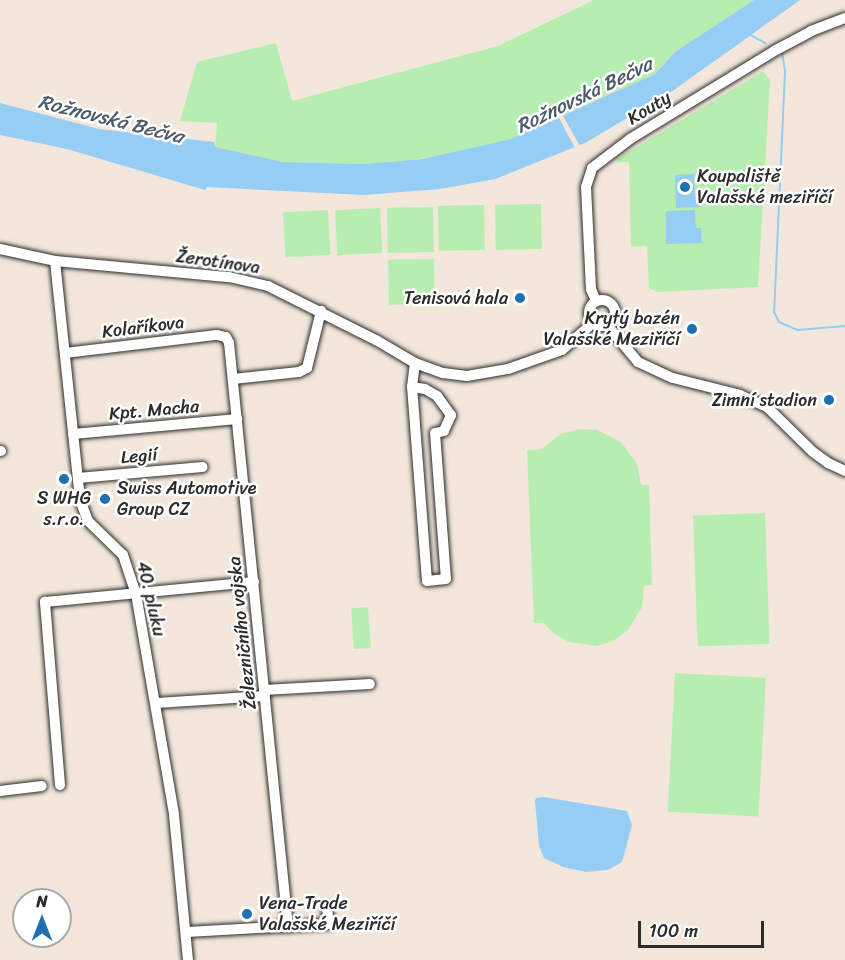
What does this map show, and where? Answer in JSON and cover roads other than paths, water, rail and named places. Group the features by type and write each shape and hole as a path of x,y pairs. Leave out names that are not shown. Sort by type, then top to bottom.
{"street":[{"name":"Kouty","path":"593,323 588,314 596,301 591,289 586,194 587,178 592,168 630,139 776,50 811,31 845,18"},
{"name":"Žerotínova","path":"0,249 55,261 247,280 289,295 415,363 443,373 467,376 508,369 562,350 593,323"},
{"name":"40. pluku","path":"55,261 78,478 85,516 93,527 119,548 126,561 136,594 157,703 174,815 188,960"},
{"path":"596,301 606,300 614,307 614,317 608,325"},
{"path":"233,379 298,372 307,368 321,311"},
{"path":"593,323 608,325 638,362 673,378 740,395 767,407 813,452 828,464 845,471"},
{"name":"Kolaříkova","path":"65,353 213,335 226,337"},
{"name":"Železničního vojska","path":"226,337 230,343 288,927"},
{"path":"415,363 412,387 427,581 446,579 435,433"},
{"path":"412,387 426,389 449,409 450,422 444,431 435,433 417,429"},
{"name":"Kpt. Macha","path":"73,434 237,419"},
{"name":"Legií","path":"78,478 203,467"},
{"path":"60,784 45,602 254,582"},
{"path":"157,703 370,684"},
{"path":"0,791 42,786"},
{"path":"187,932 329,924 327,907"}],"water":[{"path":"754,0 800,0 671,92 585,143 495,179 440,189 364,195 207,187 205,190 67,149 0,135 0,103 99,129 214,142 215,147 283,162 363,164 423,159 511,139 655,74 675,52"},
{"name":"Koupaliště Valašské meziříčí","path":"694,174 695,200 700,200 701,207 676,208 675,175"},
{"path":"695,210 696,228 701,228 702,243 666,244 666,211"},
{"path":"543,797 627,811 632,825 622,862 608,870 586,872 563,867 544,858 539,846 535,801 536,798"}],"waterway":[{"path":"747,33 765,43"},
{"path":"782,52 785,72 774,312 779,322 798,330 845,326"}],"place":[{"name":"Koupaliště Valašské meziříčí","path":"685,187"},
{"name":"Tenisová hala","path":"520,298"},
{"name":"Krytý bazén Valašské Meziříčí","path":"692,329"},
{"name":"Zimní stadion","path":"829,400"},
{"name":"S WHG s.r.o.","path":"64,479"},
{"name":"Swiss Automotive Group CZ","path":"105,499"},
{"name":"Vena-Trade Valašské Meziříčí","path":"247,914"}],"water label":[{"name":"Rožnovská Bečva","path":"584,95"},
{"name":"Rožnovská Bečva","path":"111,119"}]}
